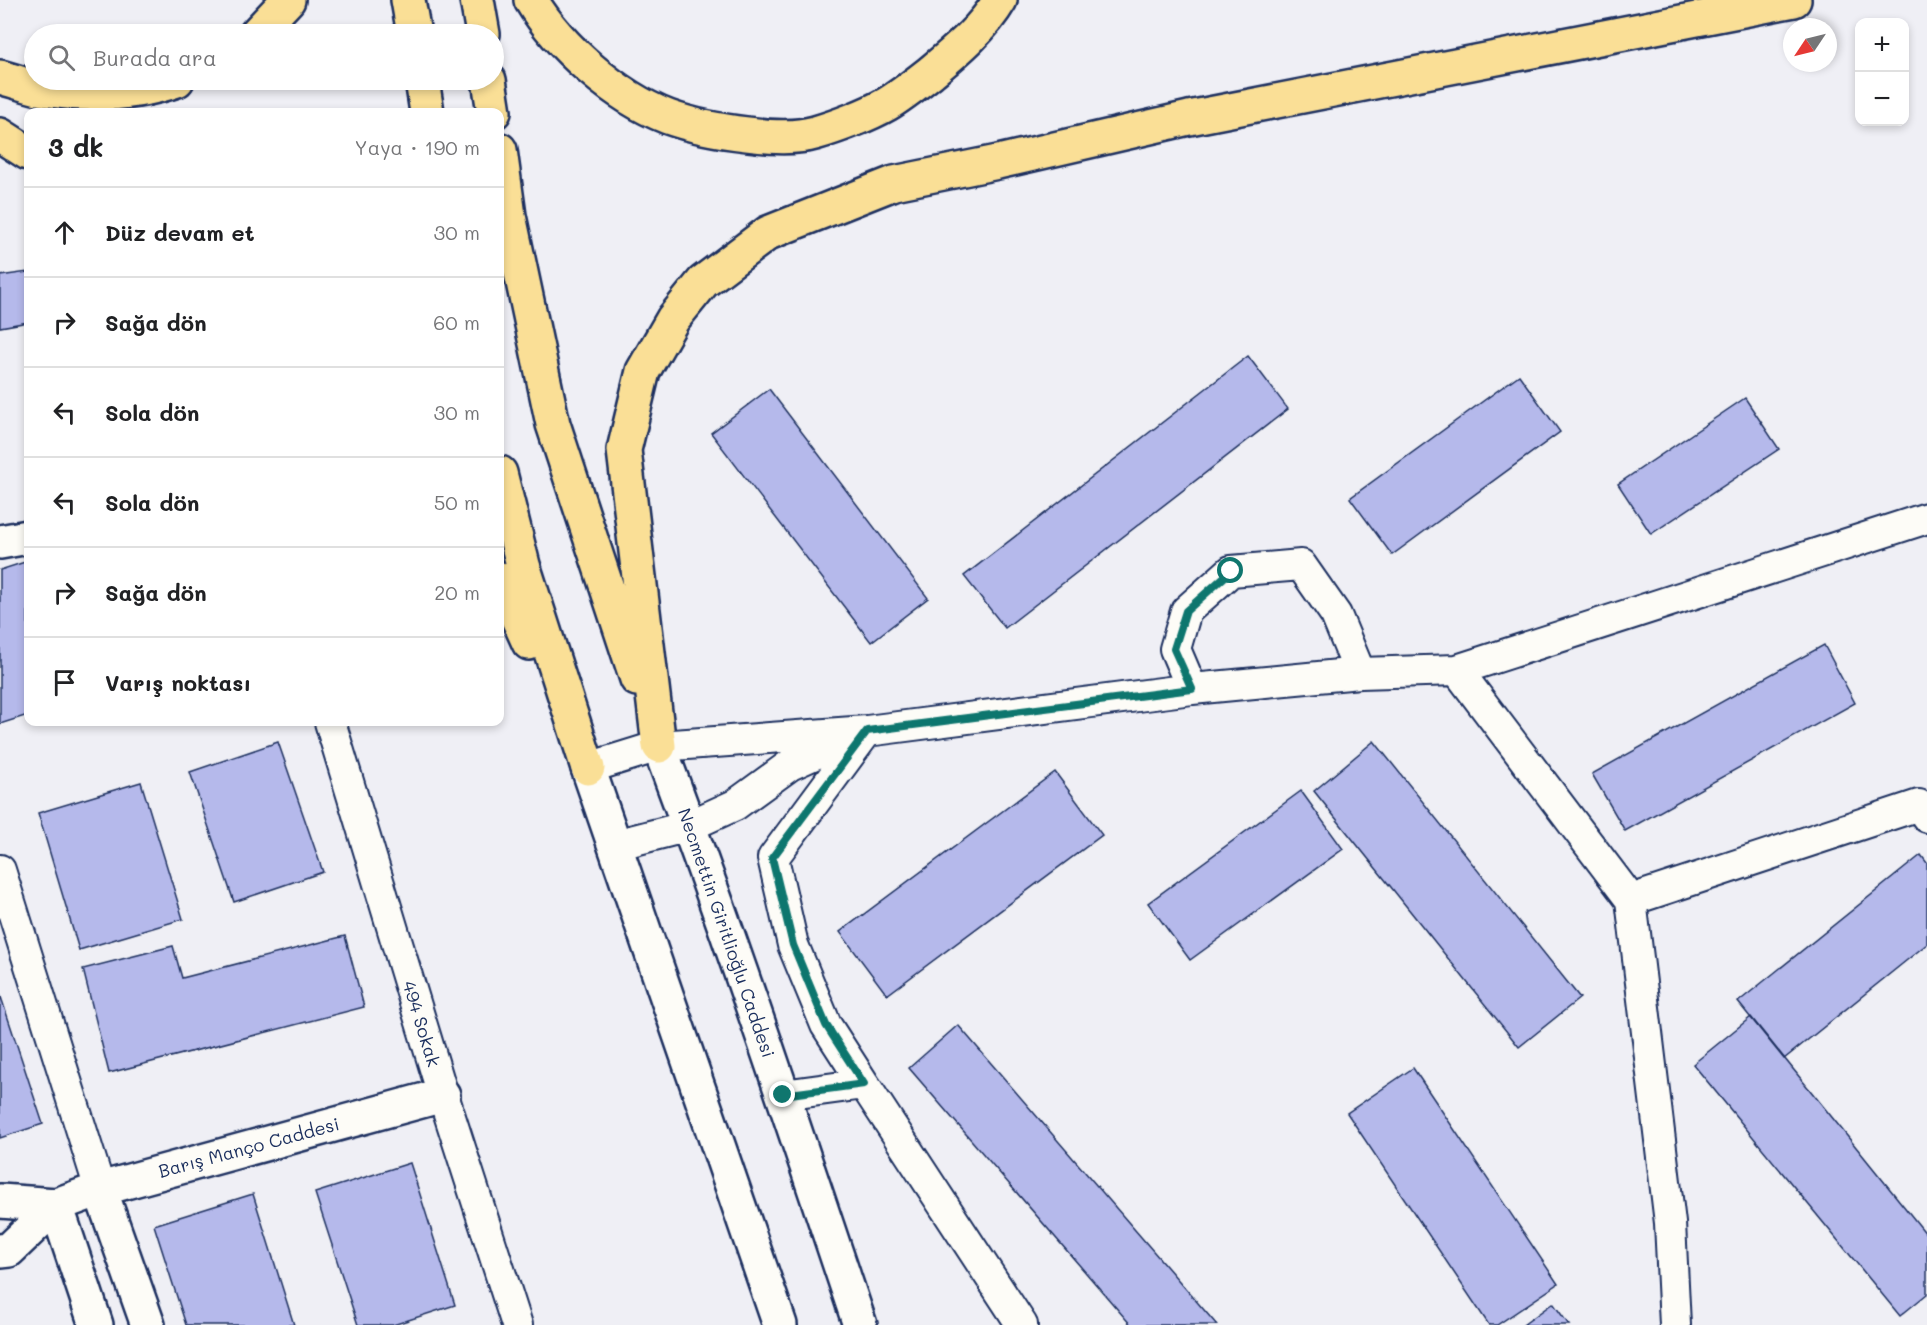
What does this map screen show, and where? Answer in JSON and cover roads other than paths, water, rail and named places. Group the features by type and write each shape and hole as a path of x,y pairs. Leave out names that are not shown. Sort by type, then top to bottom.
{"highway":[{"path":"265,24 288,0"},
{"path":"408,0 412,24"},
{"path":"477,0 481,24"},
{"path":"531,0 542,17 576,56 622,94 667,116 720,131 772,137 813,134 886,104 919,82 959,49 994,11 1000,0"},
{"path":"659,746 624,450 643,371 672,319 703,282 768,233 894,183 998,162 1189,118 1794,0"},
{"path":"0,76 24,83"},
{"path":"47,90 106,93 128,90"},
{"path":"424,90 426,108"},
{"path":"491,90 493,108"},
{"path":"0,135 24,150"},
{"path":"504,179 509,216 553,424 659,746"},
{"path":"504,489 523,565 588,768"},
{"path":"504,588 588,768"}],"street":[{"path":"780,1325 588,768 659,746 867,731 1192,689 1360,673 1457,670 1927,518"},
{"path":"0,542 24,538"},
{"path":"1192,689 1174,649 1186,611 1231,571 1301,565 1336,615 1360,673"},
{"path":"1457,670 1631,900 1670,1223 1675,1325"},
{"name":"494 Sokak","path":"331,726 443,1095 517,1325"},
{"path":"615,845 689,826 735,805 790,765 867,731"},
{"path":"867,731 772,858 793,945 826,1025 1022,1325"},
{"name":"Necmettin Giritlioğlu Caddesi","path":"659,746 783,1095 860,1325"},
{"path":"1631,900 1919,805 1927,817"},
{"path":"0,870 100,1189 148,1325"},
{"path":"783,1095 864,1084"},
{"name":"Barış Manço Caddesi","path":"0,1251 9,1250 56,1205 100,1189 443,1095"},
{"name":"Barış Manço Caddesi","path":"0,1201 56,1205"},
{"path":"56,1205 96,1325"}]}
